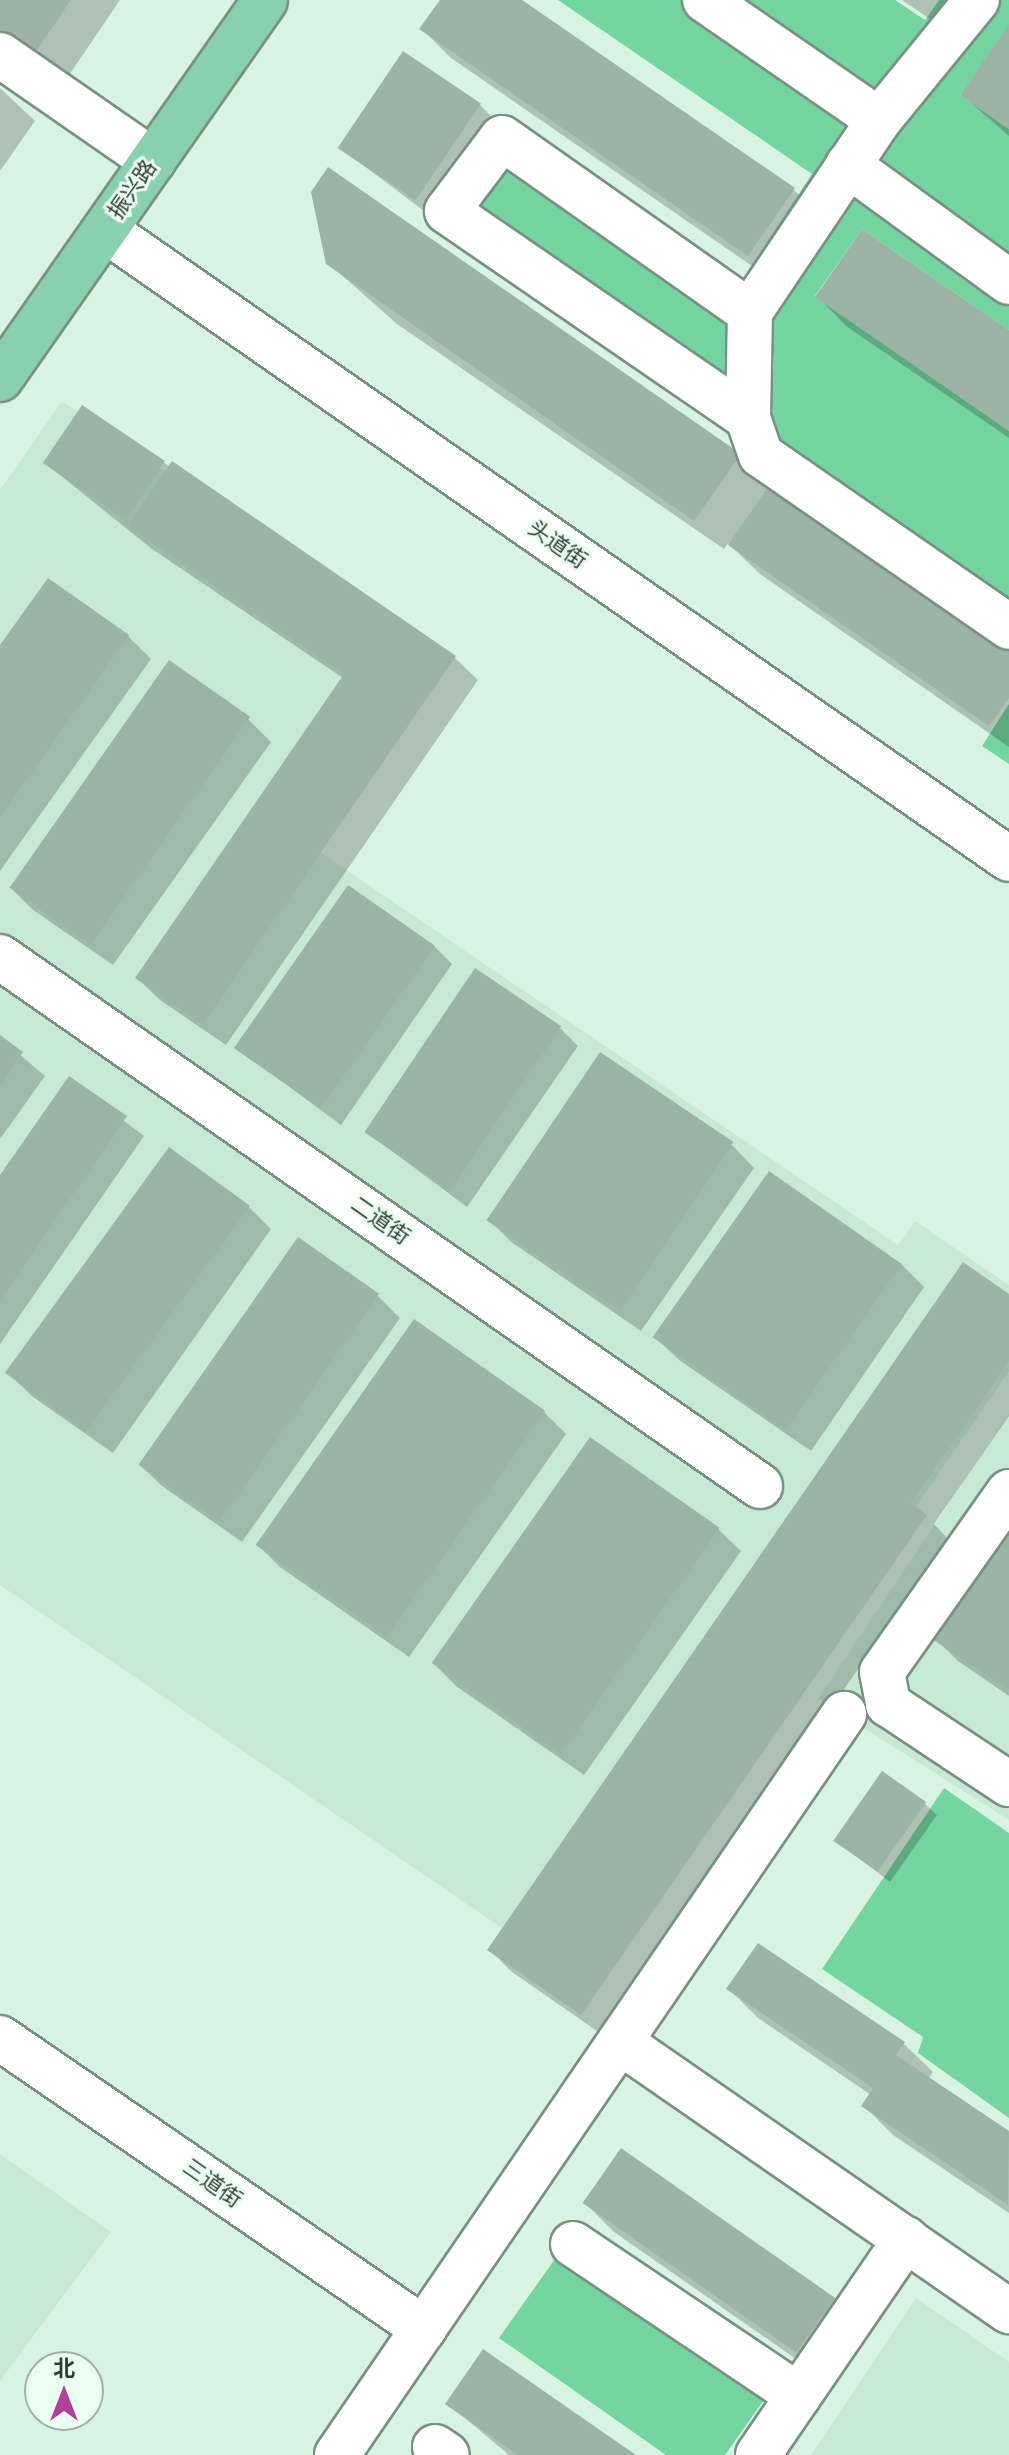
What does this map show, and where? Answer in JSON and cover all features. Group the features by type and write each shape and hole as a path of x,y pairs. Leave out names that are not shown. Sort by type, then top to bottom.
{"main road":[{"name":"振兴路","path":"0,379 265,0"}],"street":[{"path":"705,0 879,120"},
{"path":"977,0 879,120 750,312 748,418 761,455 1009,627"},
{"path":"0,55 153,161"},
{"path":"748,418 447,211 502,138 750,312"},
{"path":"848,165 1009,282"},
{"name":"头道街","path":"105,230 1004,845"},
{"name":"二道街","path":"0,957 760,1486"},
{"path":"1009,1492 882,1672 888,1704 1009,1784"},
{"path":"337,2455 844,1714"},
{"name":"三道街","path":"0,2038 424,2329"},
{"path":"620,2042 1009,2311"},
{"path":"758,2455 906,2239"},
{"path":"573,2244 799,2396"}],"shaded area":[{"path":"62,401 442,660 314,848 898,1245 915,1221 1009,1285 1009,1371 587,1986 0,1585 0,490"},
{"path":"1009,1414 1009,1820 818,1699"},
{"path":"0,2154 111,2232 0,2381"},
{"path":"916,2298 1009,2362 1009,2455 811,2455"}],"green space":[{"path":"558,0 895,0 925,20 939,0 1009,0 1009,26 960,95 1009,129 1009,330 862,229 815,296 1009,431 1009,612 466,208 503,159 721,313 812,174"},
{"path":"1009,704 1009,764 982,746"},
{"path":"944,1788 1009,1833 1009,2118 918,2053 923,2037 822,1969"},
{"path":"562,2249 769,2393 725,2455 666,2455 499,2338"}],"building":[{"path":"0,0 71,0 35,53 0,30"},
{"path":"440,0 522,0 795,188 748,256 419,29"},
{"path":"1009,24 1009,129 960,95"},
{"path":"403,51 481,104 416,201 338,148"},
{"path":"328,167 741,454 694,521 326,264 311,192"},
{"path":"862,229 1009,330 1009,431 815,297"},
{"path":"82,405 165,461 126,519 43,463"},
{"path":"172,461 456,656 203,1024 135,978 344,674 127,526"},
{"path":"776,476 1009,638 1009,698 989,726 728,545"},
{"path":"48,578 129,635 0,817 0,645"},
{"path":"169,660 250,717 91,945 10,888"},
{"path":"348,885 435,946 321,1109 234,1048"},
{"path":"475,968 561,1026 450,1190 364,1132"},
{"path":"0,1035 23,1052 0,1085"},
{"path":"600,1052 733,1142 620,1310 486,1220"},
{"path":"69,1076 127,1116 0,1300 0,1175"},
{"path":"169,1147 250,1206 86,1431 5,1373"},
{"path":"769,1171 902,1264 785,1430 653,1337"},
{"path":"298,1237 379,1294 220,1522 139,1465"},
{"path":"963,1262 1009,1294 1009,1361 911,1503 927,1515 581,2015 487,1950"},
{"path":"414,1319 545,1411 387,1637 256,1545"},
{"path":"590,1437 719,1528 561,1754 432,1663"},
{"path":"1009,1526 1009,1690 932,1639"},
{"path":"882,1771 926,1802 877,1872 833,1841"},
{"path":"758,1943 905,2042 896,2055 1009,2131 1008,2205 861,2106 873,2088 726,1989"},
{"path":"621,2148 835,2298 796,2353 583,2203"},
{"path":"483,2349 636,2455 518,2455 445,2404"}]}
